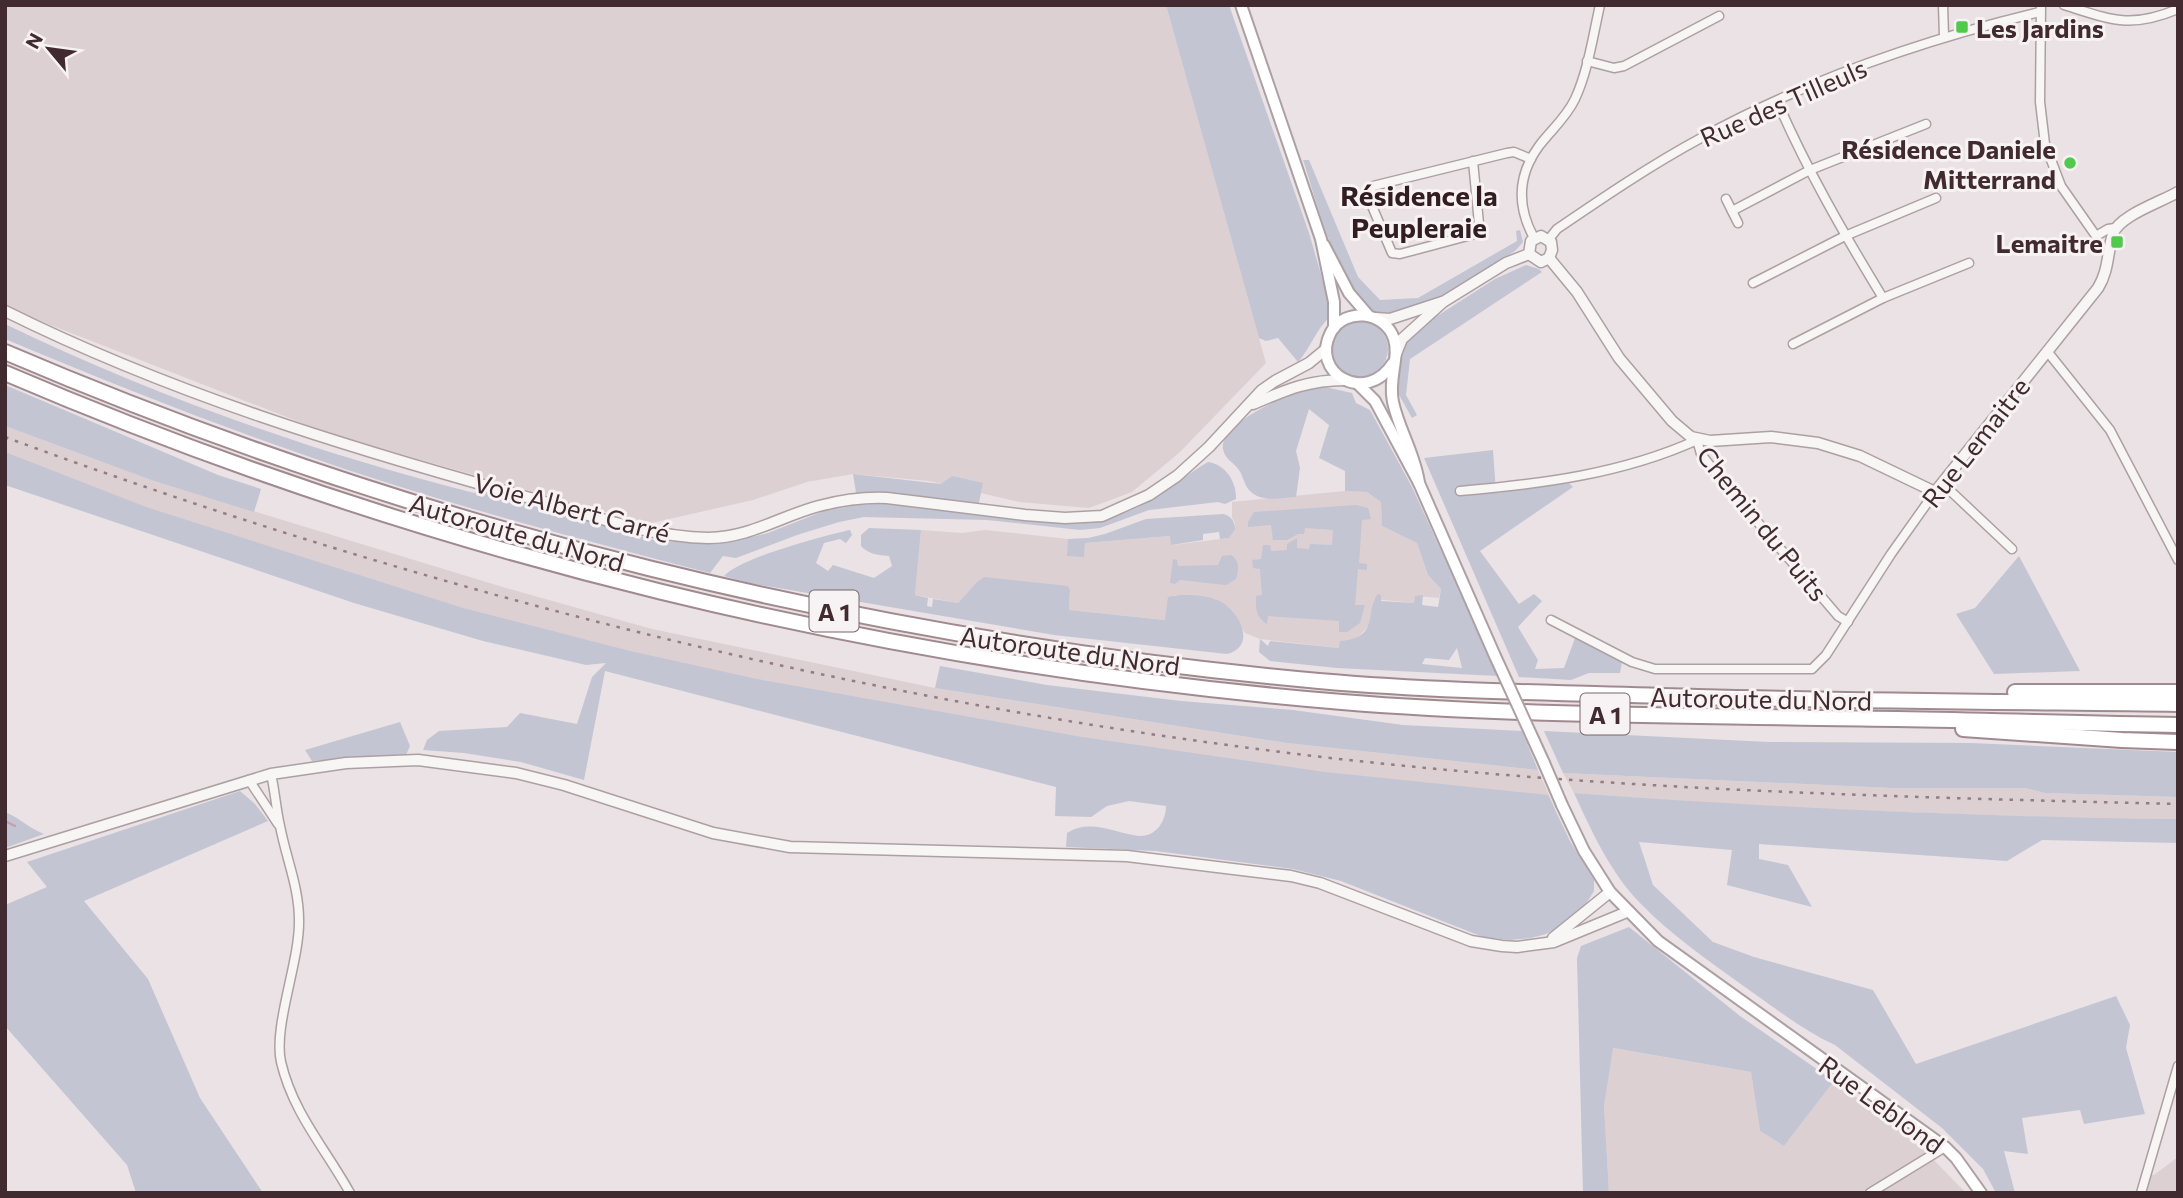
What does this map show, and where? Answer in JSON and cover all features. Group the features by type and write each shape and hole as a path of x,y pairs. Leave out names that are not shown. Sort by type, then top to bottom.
{"highway":[{"name":"Autoroute du Nord","path":"5,352 195,428 394,497 644,568 849,614 1072,653 1247,674 1464,691 2178,704"},
{"name":"Autoroute du Nord","path":"5,373 200,451 348,503 452,535 707,604 893,643 1134,681 1342,702 1475,711 2178,725"},
{"path":"1698,697 1951,692 2178,692"},
{"path":"1868,719 1996,732 2178,744"}],"main road":[{"path":"1241,5 1321,239 1334,302 1334,328 1326,349 1334,370 1345,380 1358,384 1375,401 1419,483"},
{"path":"1321,239 1349,293 1392,333 1394,359 1390,383 1393,404 1416,463 1419,483"},
{"path":"1334,328 1353,316 1372,317"},
{"path":"1358,384 1379,379 1387,373 1394,359"},
{"name":"Rue Leblond","path":"1419,483 1562,805 1584,851 1610,892 1627,912 1677,956 1945,1147 1981,1193"}],"street":[{"path":"1534,237 1524,221 1521,208 1523,182 1531,159 1569,110 1579,89 1600,5"},
{"path":"1943,5 1944,36"},
{"path":"2064,5 2110,20 2125,21 2152,19 2178,9"},
{"path":"2040,9 2041,124 2050,163 2061,186 2096,236 2178,192"},
{"name":"Rue des Tilleuls","path":"1549,239 1557,229 1635,177 1702,137 1777,101 1852,69 1944,36 2040,9"},
{"path":"1587,61 1614,68 1625,66 1719,16"},
{"path":"1777,101 1845,236 1883,298"},
{"path":"1732,211 1810,170 1927,124"},
{"path":"1473,161 1479,224 1475,234 1400,254 1392,253 1369,199 1373,186 1473,161 1514,152 1531,159"},
{"path":"1753,283 1845,236 1936,198"},
{"path":"1726,199 1738,223"},
{"name":"Rue Lemaitre","path":"1551,620 1632,662 1654,669 1812,669 1817,666 1938,488 2104,278 2115,228"},
{"path":"1534,237 1549,239 1552,250 1549,258 1541,262 1529,254 1529,245 1534,237"},
{"path":"1394,359 1402,339 1443,302 1506,263 1529,254"},
{"name":"Chemin du Puits","path":"1549,258 1577,292 1626,366 1672,421 1698,440 1701,454 1719,477 1838,616 1848,622"},
{"path":"1793,344 1883,298 1969,263"},
{"path":"1372,317 1390,319 1443,302"},
{"name":"Voie Albert Carré","path":"5,311 132,369 270,420 451,476 664,535 710,538 744,533 817,507 866,498 1065,518 1102,516 1149,495 1177,476 1262,390 1309,363 1326,349"},
{"path":"2047,351 2110,430 2178,560"},
{"name":"Voie Albert Carré","path":"1249,405 1299,385 1316,381 1345,380"},
{"path":"1460,491 1565,480 1662,454 1698,440 1771,437 1818,443 1860,456 1938,488 2012,549"},
{"path":"5,856 271,774 369,761 418,760 516,773 564,785 691,827 739,839 824,850 1127,856 1278,874 1320,883 1471,941 1510,947 1546,943 1627,912"},
{"path":"271,774 280,827 296,885 300,921 296,958 282,1027 280,1058 299,1113 350,1193"},
{"path":"248,780 280,827"},
{"path":"1546,943 1610,892"},
{"path":"2141,1193 2178,1066"},
{"path":"1870,1193 1945,1147"}],"shaded area":[{"path":"5,5 1166,5 1266,363 1180,452 1132,492 1089,508 1019,502 929,481 853,474 807,482 753,500 647,524 330,434 5,305"},
{"path":"1166,5 1229,5 1309,233 1329,302 1331,316 1298,362 1278,338 1266,341 1259,338"},
{"path":"1303,160 1309,160 1358,277 1380,300 1418,298 1517,241 1516,231 1520,230 1523,242 1515,251 1472,279 1422,306 1392,315 1375,311 1360,298 1346,278 1324,226"},
{"path":"1526,265 1542,272 1410,359 1406,395 1417,415 1412,418 1398,393 1398,374 1407,339 1420,327 1495,279"},
{"path":"1360,321 1371,323 1380,329 1386,338 1386,360 1380,369 1371,375 1360,377 1349,375 1340,369 1334,360 1332,349 1334,338 1340,329 1349,323"},
{"path":"5,324 119,375 295,440 414,477 474,493 482,489 654,540 703,543 738,540 768,533 824,511 858,505 853,474 941,484 952,476 983,483 977,512 1044,521 1086,522 1128,512 1157,497 1208,462 1220,466 1229,475 1236,499 1225,504 1218,502 1149,510 1100,528 1080,530 987,520 864,517 797,535 736,558 723,556 710,573 468,507 271,443 5,339"},
{"path":"5,385 218,475 261,489 254,512 151,480 5,426"},
{"path":"1325,387 1352,393 1356,403 1370,410 1412,487 1498,676 1337,668 1270,661 1259,652 1260,639 1268,646 1270,641 1339,648 1340,641 1353,639 1366,629 1378,594 1381,595 1381,601 1414,603 1415,596 1423,595 1422,605 1438,607 1441,589 1428,575 1417,543 1382,526 1381,502 1367,492 1345,491 1345,471 1319,458 1329,425 1309,409 1296,451 1300,468 1296,497 1259,497 1247,488 1239,470 1226,456 1223,449 1231,430 1254,412 1282,398","holes":["1457,648 1462,668 1422,664 1425,658 1449,660"]},
{"path":"5,426 151,480 506,588 652,629 935,688 1287,743 1538,770 1555,809 1041,746 527,633 5,465"},
{"path":"1493,450 1496,493 1569,483 1573,487 1480,551 1519,604 1534,594 1542,601 1518,627 1538,660 1535,669 1564,668 1575,638 1622,662 1620,673 1589,673 1571,680 1519,677 1424,458"},
{"path":"5,452 146,507 463,608 630,651 757,679 1082,737 1325,772 1548,795 1570,841 1594,880 1594,891 1584,907 1559,927 1531,938 1510,940 1483,937 1341,881 1293,869 1156,851 1066,847 1067,833 1085,827 1139,836 1150,834 1162,822 1166,806 1129,801 1107,806 1091,817 1055,816 1056,787 605,671 584,780 521,762 423,750 427,740 439,731 507,727 520,713 577,724 592,677 606,663 586,665 483,641 354,603 5,485"},
{"path":"1345,491 1367,492 1381,502 1382,526 1417,543 1428,575 1441,589 1439,598 1416,596 1414,603 1374,599 1370,624 1358,637 1339,648 1260,639 1245,633 1232,611 1216,599 1175,595 1169,597 1166,620 1069,610 1070,590 976,583 958,603 915,595 921,530 962,533 985,530 1068,539 1068,556 1084,556 1085,543 1171,536 1172,545 1229,538 1235,523 1232,518 1232,502"},
{"path":"1356,505 1368,508 1371,519 1362,520 1359,563 1367,564 1367,570 1358,569 1355,605 1365,605 1360,623 1347,632 1339,632 1339,621 1268,616 1267,624 1263,621 1258,615 1256,605 1256,596 1262,595 1260,569 1253,568 1252,560 1261,559 1263,545 1270,545 1271,551 1287,550 1287,544 1297,538 1297,548 1309,549 1310,544 1332,545 1333,530 1305,528 1304,534 1287,540 1273,540 1271,525 1248,527 1254,512"},
{"path":"1223,514 1230,517 1235,526 1229,538 1220,539 1219,532 1203,534 1203,540 1171,545 1170,536 1085,543 1084,557 1067,556 1068,539 1105,534 1146,519"},
{"path":"869,528 921,530 915,595 928,598 927,606 932,607 933,599 958,603 984,577 1068,586 1069,610 1165,620 1168,597 1196,595 1218,600 1230,608 1240,622 1243,638 1236,650 1227,654 1054,635 749,583 724,576 764,555 850,530 852,535 846,543 840,539 824,543 816,563 828,571 833,565 874,578 892,566 889,556 877,555 861,546 861,535"},
{"path":"1231,555 1237,563 1238,572 1236,579 1226,585 1180,580 1175,584 1170,583 1173,559 1177,560 1178,566 1218,565 1222,556"},
{"path":"2019,556 2080,671 1994,674 1956,614 1975,608"},
{"path":"940,666 1047,685 1181,701 1293,710 1403,725 1522,731 1538,770 1287,743 935,688"},
{"path":"400,722 410,746 406,755 312,761 305,750"},
{"path":"1544,731 1769,742 1971,743 2178,752 2178,797 2045,793 2025,788 1891,788 1563,773"},
{"path":"1563,773 1891,788 2025,788 2045,793 2178,797 2178,819 2034,817 1744,806 1574,793"},
{"path":"240,791 268,821 84,901 148,979 200,1098 263,1193 136,1193 127,1165 5,1026 5,905 47,887 27,862"},
{"path":"1574,793 1876,811 2178,819 2178,843 2042,840 2007,861 1759,844 1759,859 1788,865 1812,907 1727,885 1732,850 1639,842 1653,885 1713,942 1754,957 1873,990 1916,1064 2116,996 2130,1025 2126,1048 2145,1114 2084,1124 2080,1110 2022,1118 2028,1154 2004,1151 2015,1193 1996,1193 1983,1169 1942,1128 1835,1045 1778,1010 1652,915 1629,891 1611,865"},
{"path":"5,812 34,829 44,834 5,848"},
{"path":"1629,927 1740,1016 1834,1081 1784,1146 1760,1131 1751,1072 1613,1048 1604,1106 1609,1193 1583,1193 1577,958 1581,946"},
{"path":"1612,1048 1751,1072 1760,1131 1784,1146 1834,1081 1899,1129 1966,1193 1609,1193 1604,1106"},
{"path":"2178,1157 2178,1193 2141,1193 2147,1173 2154,1175"}],"waterway":[{"path":"5,821 15,826"}],"railway":[{"path":"5,437 165,494 327,546 490,593 654,636 820,674 986,707 1322,757 1535,777 1856,795 2178,804"}],"place":[{"name":"Les Jardins","path":"1962,27"},
{"name":"Résidence Daniele Mitterrand","path":"2070,163"},
{"name":"Lemaitre","path":"2117,242"}],"district":[{"name":"Résidence la Peupleraie","path":"1419,211"}]}
